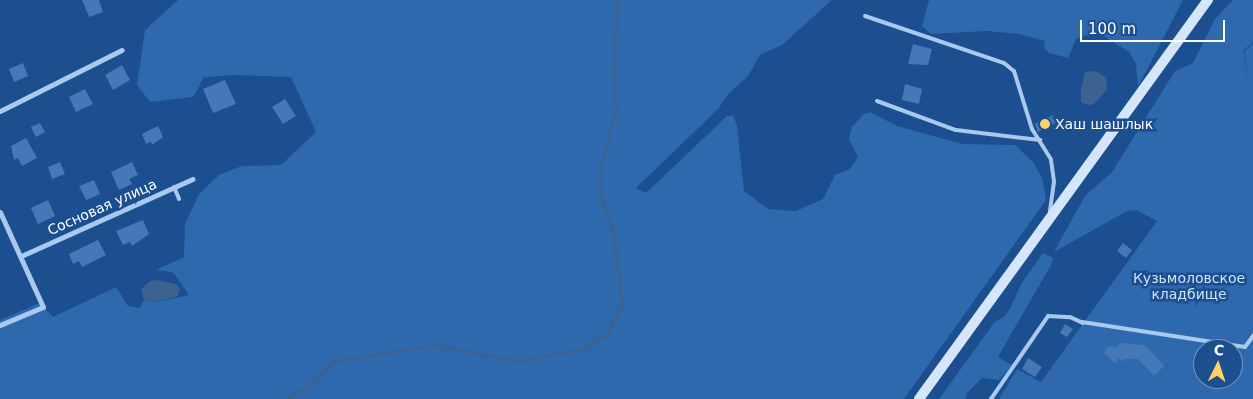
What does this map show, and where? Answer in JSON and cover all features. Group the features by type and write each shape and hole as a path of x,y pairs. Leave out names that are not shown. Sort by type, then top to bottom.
{"main road":[{"path":"919,399 1208,0"}],"street":[{"path":"0,111 122,50"},
{"name":"Сосновая улица","path":"21,256 192,179"},
{"path":"0,212 43,307 0,325"}],"lane":[{"path":"865,16 1004,63 1019,81 1024,107 1032,130 1047,148 1054,172 1053,198 1048,221"},
{"path":"878,101 956,130 1040,140"},
{"path":"174,187 178,199"},
{"path":"991,399 1048,316 1070,317 1082,323 1245,348 1253,336"}],"green space":[{"path":"178,0 832,0 782,45 760,55 748,76 729,93 718,109 636,188 646,193 727,116 733,116 737,125 744,191 768,209 796,211 823,199 835,175 850,169 858,157 849,139 852,127 864,114 870,112 897,126 962,144 1015,145 1033,162 1043,180 1046,200 904,399 0,399 0,320 40,303 53,317 116,287 128,306 140,308 144,300 156,302 189,295 173,272 156,270 184,257 185,224 199,194 219,175 242,166 281,165 316,132 291,77 237,75 204,77 193,97 150,102 137,85 145,30"},
{"path":"929,0 1183,0 1138,87 1136,64 1129,52 1097,32 1076,39 1068,58 1049,53 1044,48 1045,41 1019,34 987,31 931,34 922,26"},
{"name":"Кузьмоловское кладбище","path":"1233,0 1253,0 1253,42 1244,50 1248,89 1245,51 1253,43 1253,399 999,399 1017,369 1041,382 1157,221 1136,210 1127,211 1054,252 1085,196 1112,172 1175,71 1193,63 1215,19"},
{"path":"1043,253 1053,258 1051,265 998,357 1012,365 999,380 982,378 967,393 966,399 939,399 994,323 1005,316 1021,284"}],"shaded area":[{"path":"1094,71 1106,77 1107,90 1094,104 1088,105 1081,102 1081,89 1085,72"},
{"path":"158,280 176,284 180,289 178,296 156,302 144,300 141,289 150,281"}],"building":[{"path":"82,0 99,0 103,12 89,17"},
{"path":"913,44 932,49 928,65 908,64"},
{"path":"23,63 28,76 14,82 9,69"},
{"path":"122,65 130,80 113,90 105,75"},
{"path":"225,80 236,104 213,113 203,89"},
{"path":"905,84 922,89 919,104 902,100"},
{"path":"85,89 93,104 76,112 69,97"},
{"path":"285,99 296,116 283,124 272,107"},
{"path":"1053,115 1057,122 1038,132 1035,124"},
{"path":"40,123 45,132 36,137 31,127"},
{"path":"158,126 163,137 152,145 151,142 146,144 142,134"},
{"path":"26,138 37,158 22,166 18,158 14,160 11,146"},
{"path":"60,162 65,174 52,179 48,167"},
{"path":"132,162 138,175 129,179 132,184 119,190 111,172"},
{"path":"94,180 100,194 86,200 79,186"},
{"path":"48,200 55,216 38,224 31,208"},
{"path":"143,220 149,234 132,246 130,242 123,245 116,231"},
{"path":"98,240 106,255 82,267 79,261 73,264 69,254"},
{"path":"1123,243 1132,250 1126,258 1117,251"},
{"path":"1065,324 1073,329 1067,337 1060,333"},
{"path":"1120,343 1145,345 1164,366 1154,376 1138,359 1125,359 1123,362 1119,358 1115,363 1104,353 1108,346 1117,347"},
{"path":"1028,358 1042,367 1035,377 1022,369"}],"waterway":[{"path":"284,399 304,389 334,361 436,345 516,361 583,349 607,334 622,305 613,229 601,200 600,171 616,108 613,68 618,0"}],"place":[{"name":"Хаш шашлык","path":"1045,124"}]}
